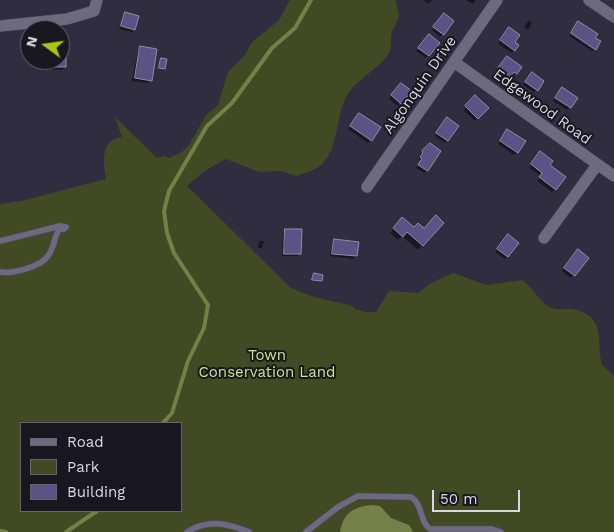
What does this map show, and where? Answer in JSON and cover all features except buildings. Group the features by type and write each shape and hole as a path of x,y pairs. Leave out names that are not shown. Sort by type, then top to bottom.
{"street":[{"name":"Algonquin Drive","path":"367,188 496,0"},
{"path":"589,0 614,17"},
{"path":"0,26 77,18 91,12 97,3"},
{"name":"Edgewood Road","path":"454,62 614,176"},
{"path":"544,238 597,164"}],"lane":[{"path":"0,241 60,226 66,227 59,229 51,251 43,261 11,272 0,272"},
{"path":"306,532 338,507 362,496 411,497 416,501 424,523 430,529 492,529 501,532"},
{"path":"186,532 200,525 213,523 229,525 249,532"}],"green space":[{"name":"Town Conservation Land","path":"290,0 396,0 399,14 391,34 390,51 382,61 354,86 345,99 332,149 321,165 296,176 281,171 259,172 226,159 206,170 187,186 291,288 311,296 353,306 353,308 365,312 376,312 389,291 418,293 431,283 453,273 487,285 522,280 546,305 558,309 573,309 584,312 591,317 598,331 602,365 614,376 614,532 0,532 0,204 21,201 106,179 104,159 106,147 110,142 122,137 115,117 157,158 164,156 169,158 182,152 189,145 206,115 218,105 228,72 245,55 252,42 279,20"}],"shaded area":[{"path":"380,506 391,518 409,525 413,532 340,532 344,520 350,512 360,507"}],"waterway":[{"path":"164,422 172,413 188,361 204,328 208,305 174,253 167,233 164,211 169,191 207,126 232,103 272,48 295,28 311,0"},
{"path":"66,532 96,512"},
{"path":"0,531 6,532"}]}
